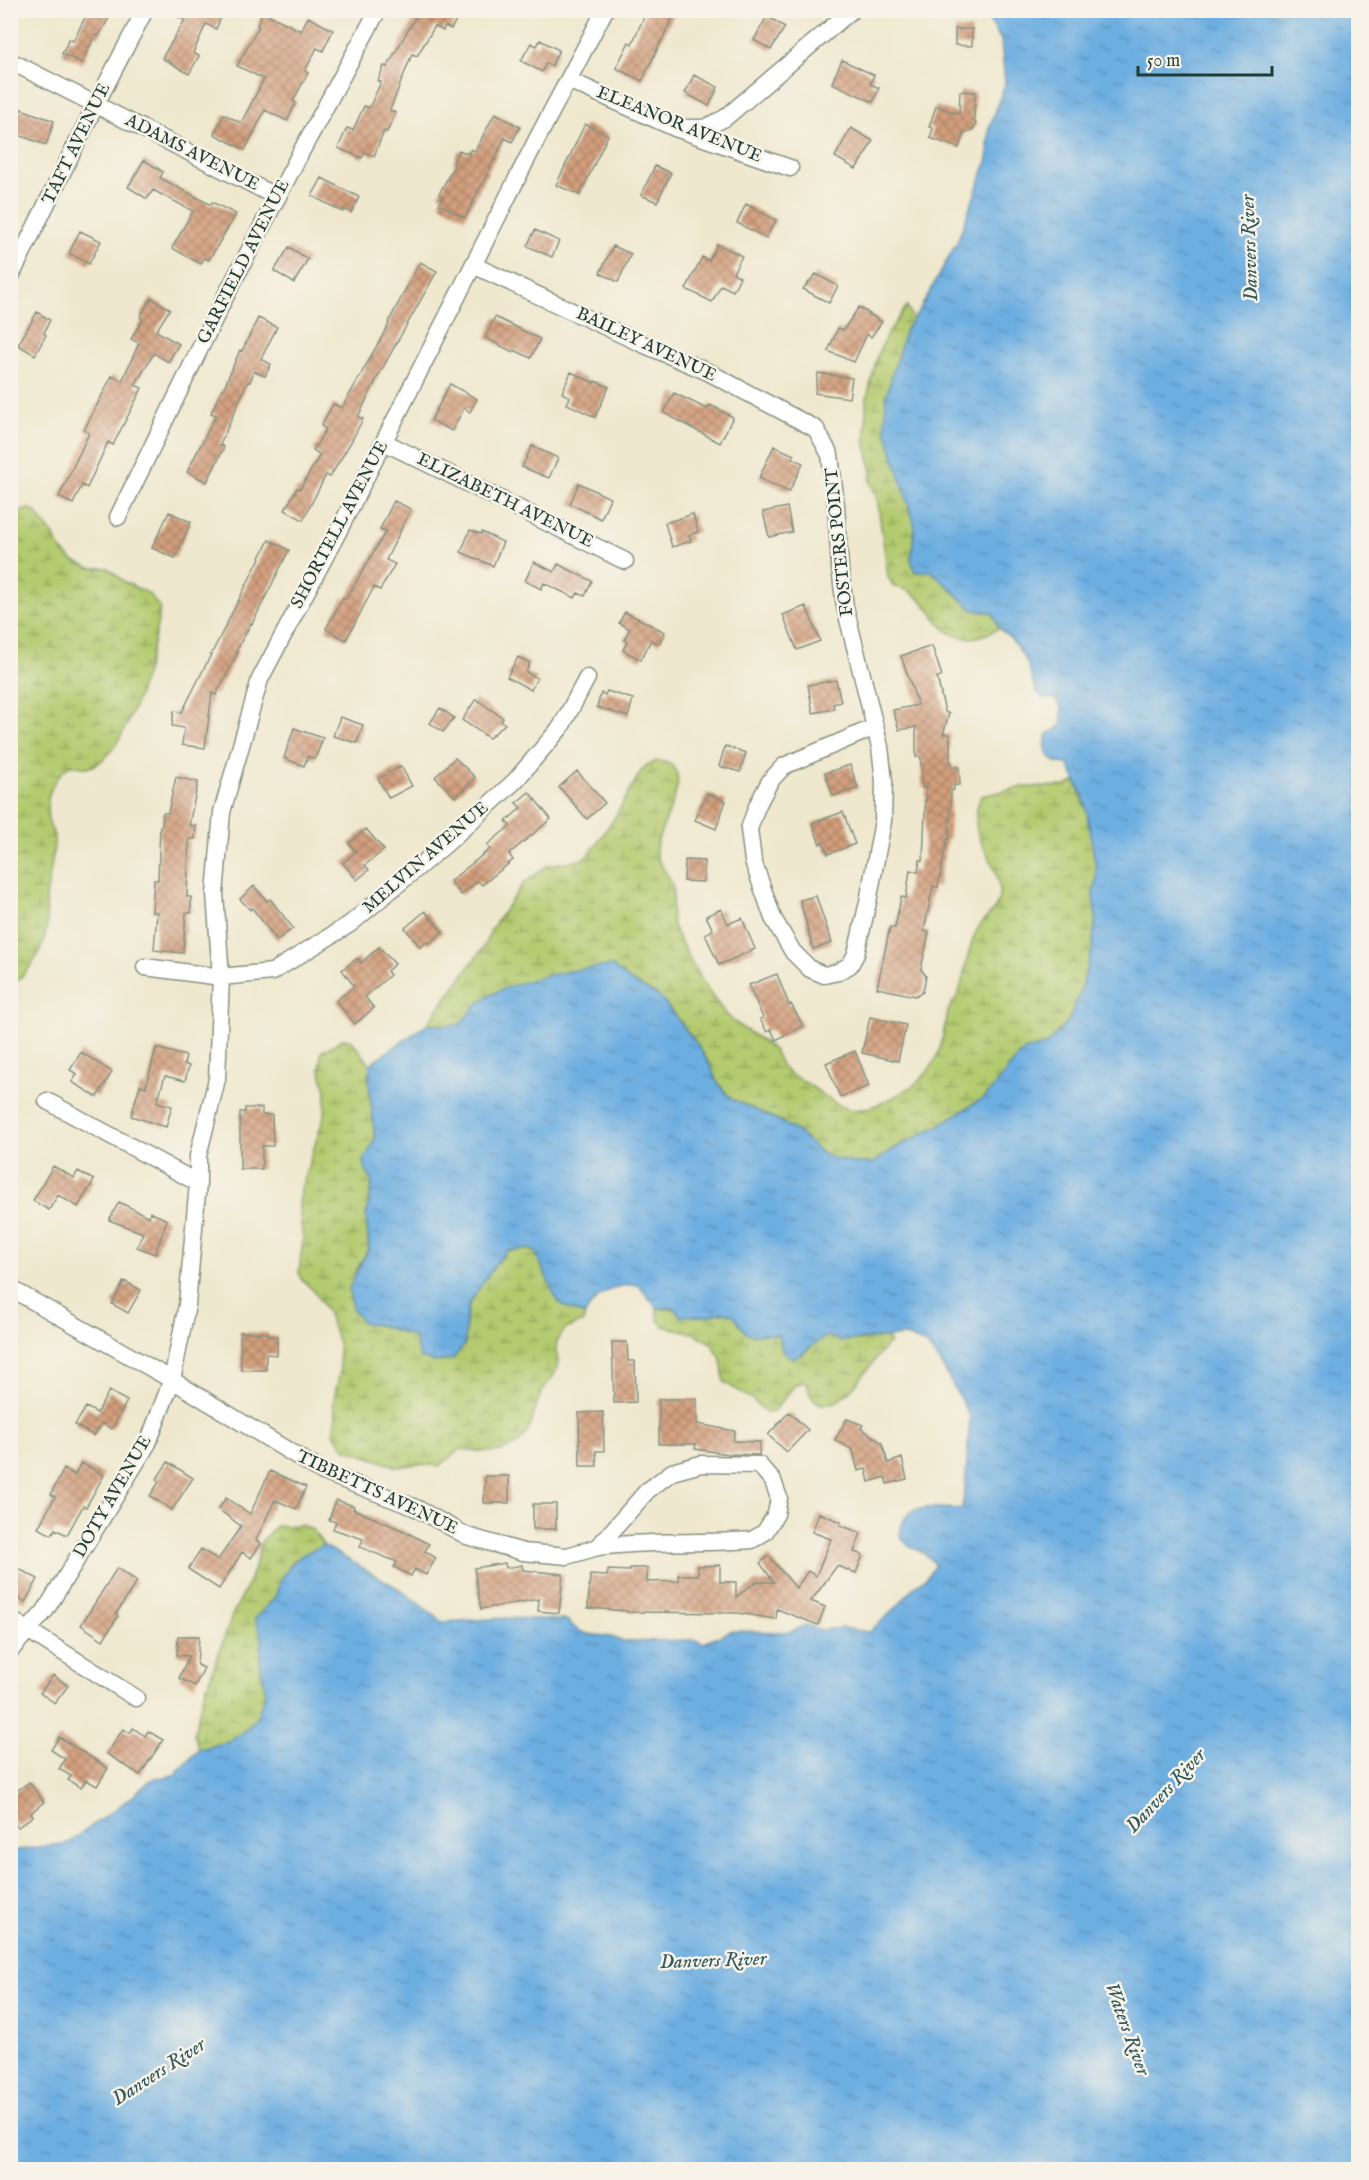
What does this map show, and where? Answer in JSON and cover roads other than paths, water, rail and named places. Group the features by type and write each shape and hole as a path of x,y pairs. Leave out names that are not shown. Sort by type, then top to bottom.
{"street":[{"name":"TAFT AVENUE","path":"10,278 145,10"},
{"name":"GARFIELD AVENUE","path":"118,517 222,303 378,10"},
{"name":"SHORTELL AVENUE","path":"217,1078 221,977 215,894 222,812 260,679 384,442 604,10"},
{"path":"675,128 704,128 724,118 852,10"},
{"name":"ADAMS AVENUE","path":"10,61 277,197"},
{"name":"ELEANOR AVENUE","path":"568,80 675,128 790,168"},
{"name":"BAILEY AVENUE","path":"474,265 638,342 708,372 816,429"},
{"name":"FOSTERS POINT","path":"816,429 830,455 845,607 875,727 880,747 884,781 883,820 856,954 850,965 838,972 825,975 810,969 793,952 773,918 753,861 749,829 757,806 770,781 784,766 875,727"},
{"name":"ELIZABETH AVENUE","path":"384,442 625,561"},
{"name":"MELVIN AVENUE","path":"145,967 221,977 272,972 350,924 446,844 515,781 561,727 587,678"},
{"name":"DOTY AVENUE","path":"10,1651 45,1611 148,1443 172,1380 187,1305 198,1183 198,1156 217,1078"},
{"path":"47,1101 198,1183"},
{"name":"TIBBETTS AVENUE","path":"10,1288 172,1380 267,1440 323,1472 416,1508 467,1536 523,1552 567,1556 598,1547 626,1543 752,1539 765,1533 776,1514 779,1498 772,1481 759,1465 701,1464 681,1469 672,1472 647,1491 598,1547"},
{"path":"10,1619 135,1698"}],"water":[{"path":"984,11 1358,11 1358,2169 11,2169 11,1851 68,1843 133,1796 151,1780 174,1775 199,1750 229,1741 247,1729 257,1717 265,1694 260,1665 262,1637 255,1619 275,1597 281,1579 293,1562 304,1554 323,1545 399,1589 443,1622 506,1618 567,1620 581,1632 607,1636 621,1641 695,1640 704,1643 731,1631 790,1632 805,1625 823,1630 842,1628 869,1632 926,1578 935,1565 927,1556 900,1537 902,1524 907,1515 922,1508 962,1508 970,1417 940,1362 926,1344 906,1336 843,1341 827,1336 794,1359 782,1351 779,1335 748,1334 734,1315 724,1312 706,1316 681,1316 673,1308 657,1308 638,1285 622,1286 607,1291 595,1301 585,1315 557,1301 535,1251 525,1249 507,1251 498,1261 469,1303 465,1344 453,1359 434,1362 420,1358 414,1337 383,1326 362,1322 352,1308 349,1288 369,1248 366,1216 372,1180 366,1171 364,1160 375,1140 369,1083 370,1064 426,1025 459,1025 481,1001 508,987 563,972 613,966 629,980 657,995 665,1003 698,1045 718,1083 731,1099 780,1121 798,1132 823,1154 853,1163 874,1163 892,1150 985,1097 1019,1055 1026,1049 1038,1048 1047,1044 1069,1020 1081,990 1092,949 1096,917 1093,896 1097,875 1085,801 1068,764 1056,762 1047,751 1048,734 1061,726 1062,708 1055,699 1043,698 1036,691 1027,662 1013,641 999,628 993,613 973,610 932,571 915,572 911,560 915,526 885,428 886,396 905,331 920,309 957,242 988,159 989,129 1005,84 1001,40"}],"water label":[{"name":"Danvers River","path":"1250,248"},
{"name":"Danvers River","path":"1166,1791"},
{"name":"Danvers River","path":"713,1961"},
{"name":"Waters River","path":"1127,2029"},
{"name":"Danvers River","path":"159,2072"}]}
